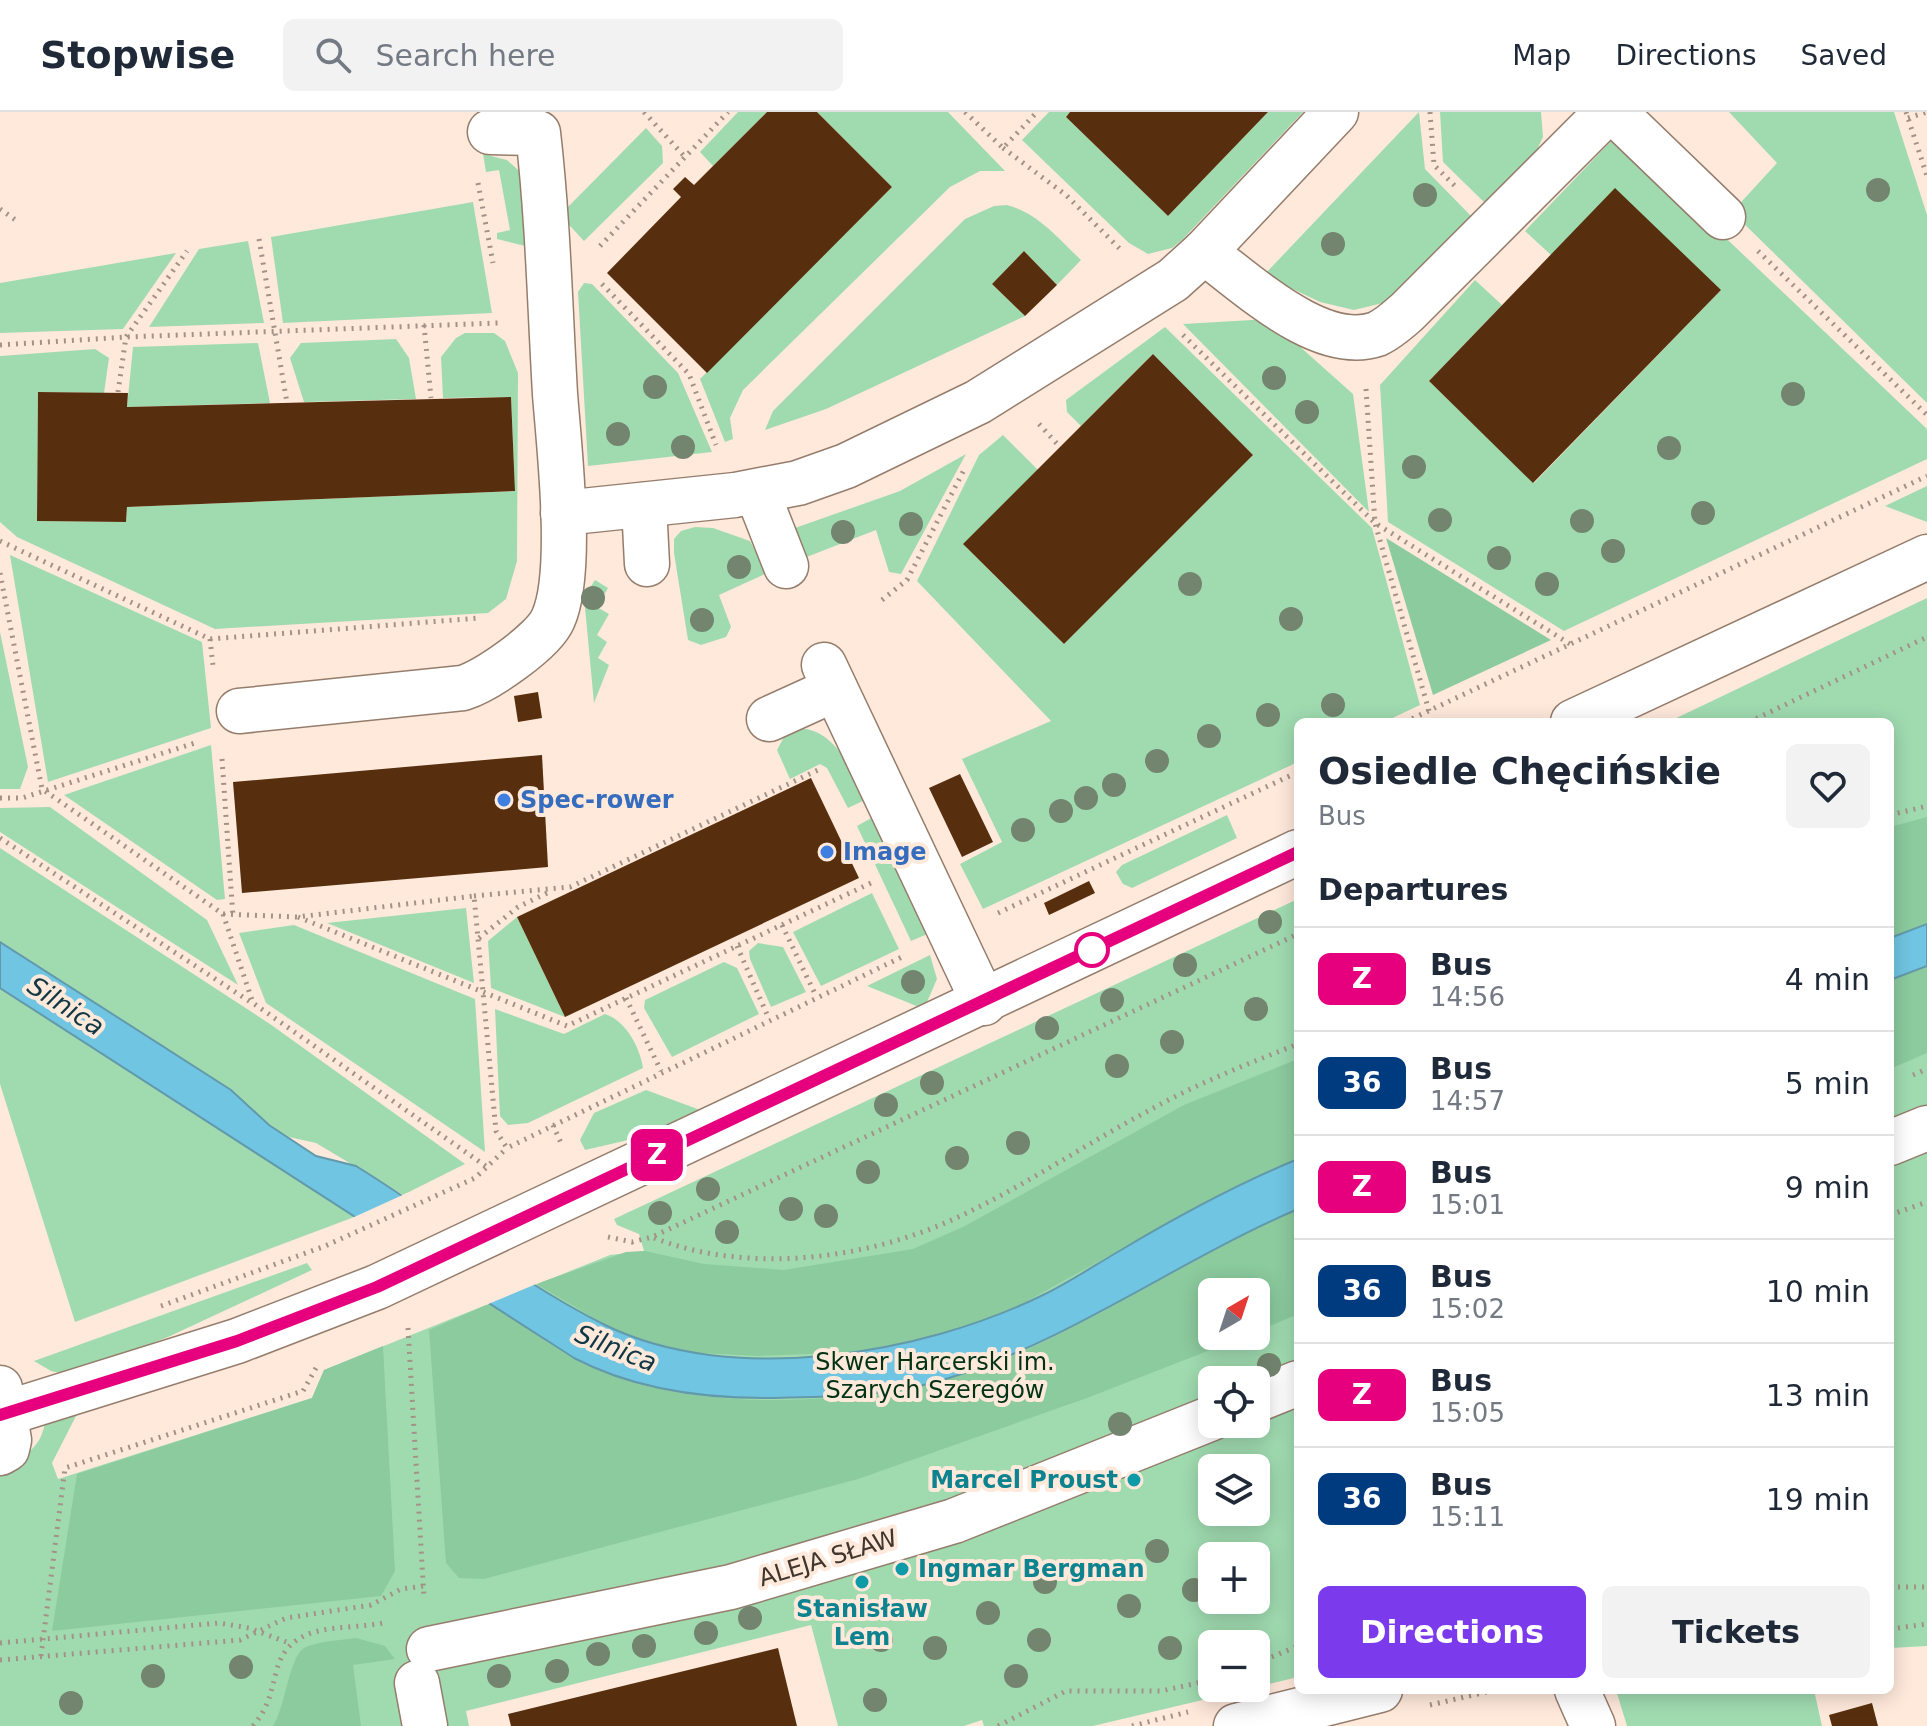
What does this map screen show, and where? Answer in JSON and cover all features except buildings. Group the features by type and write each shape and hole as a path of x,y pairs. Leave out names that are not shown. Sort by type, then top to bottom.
{"street":[{"path":"563,513 746,493 846,466 958,411 1020,378 1159,289 1204,252 1336,112"},
{"path":"1204,252 1307,325 1333,335 1363,336 1387,329 1607,112"},
{"path":"1614,112 1723,217"},
{"path":"225,713 472,685 542,635 554,618 561,591 566,260 538,133 490,132"},
{"path":"746,493 786,566"},
{"path":"644,505 647,564"},
{"path":"1582,718 1927,557"},
{"path":"769,719 830,677 984,1003"},
{"path":"1,1418 237,1341 377,1287 984,1003 1294,854"},
{"path":"1894,1141 1927,1128"},
{"path":"1270,1394 1294,1385"},
{"name":"ALEJA SŁAW","path":"424,1648 621,1612 746,1583 954,1521 1198,1424"},
{"path":"424,1648 425,1726"},
{"path":"1236,1726 1364,1694"},
{"path":"1579,1694 1593,1726"}],"path":[{"path":"644,112 684,156"},
{"path":"566,260 684,156 728,112"},
{"path":"965,112 1003,148 1066,195 1159,289"},
{"path":"1003,148 1037,112"},
{"path":"1430,112 1434,165 1495,224"},
{"path":"1927,112 1907,115 1927,176"},
{"path":"478,181 494,269"},
{"path":"0,209 17,221"},
{"path":"1723,217 1927,415"},
{"path":"259,239 287,403"},
{"path":"489,242 566,260 689,374 746,493"},
{"path":"118,392 126,337 187,251"},
{"path":"0,345 274,330 504,323 502,310"},
{"path":"424,325 431,398"},
{"path":"1177,329 1375,523 1570,644"},
{"path":"1363,336 1375,523 1429,711"},
{"path":"1036,420 1060,447"},
{"path":"1414,718 1927,476"},
{"path":"0,541 210,639 494,617"},
{"path":"0,573 42,789 223,914 233,917 297,917 570,887 818,769 825,783"},
{"path":"1757,718 1927,637"},
{"path":"210,639 225,713 233,917"},
{"path":"0,798 22,798 42,789 206,739"},
{"path":"996,914 1294,774"},
{"path":"1894,814 1927,806"},
{"path":"0,838 253,1003 487,1167"},
{"path":"868,870 880,896"},
{"path":"297,917 567,1026 874,882"},
{"path":"479,939 518,907 552,891"},
{"path":"474,896 496,1131 507,1148"},
{"path":"223,914 253,1003"},
{"path":"782,925 816,996"},
{"path":"604,1236 632,1242 652,1237 1294,936"},
{"path":"900,940 906,955"},
{"path":"737,946 769,1019"},
{"path":"155,1308 325,1246 475,1178 507,1148 915,950"},
{"path":"626,998 661,1071"},
{"path":"652,1237 705,1253 770,1258 835,1253 919,1233 962,1215 1193,1087 1294,1046"},
{"path":"1894,1214 1927,1202"},
{"path":"395,1329 417,1319"},
{"path":"253,1726 270,1701 280,1660 289,1643 310,1633 374,1625 424,1648 424,1586 408,1323"},
{"path":"41,1656 65,1468 303,1391 319,1362"},
{"path":"0,1660 240,1640 286,1618 371,1605 401,1589 424,1586"},
{"path":"1894,1587 1927,1587"},
{"path":"0,1643 219,1623 260,1632 289,1643"},
{"path":"1894,1628 1927,1624"},
{"path":"1270,1658 1294,1648"},
{"path":"998,1726 1066,1691 1161,1691 1198,1682"}],"green space":[{"path":"738,112 767,112 713,166 700,152"},
{"path":"817,112 948,112 1005,171 980,171 950,187 743,390 730,418 733,439 725,442 700,379 892,187"},
{"path":"1049,112 1070,112 1066,117 1168,216 1268,112 1303,112 1183,239 1172,248 1148,254 1129,243 1022,140"},
{"path":"1419,112 1425,169 1473,218 1387,302 1354,310 1320,302 1264,275"},
{"path":"1440,112 1541,112 1543,137 1534,156 1487,205 1443,162"},
{"path":"1729,112 1894,112 1927,215 1927,403 1732,212 1777,163"},
{"path":"646,128 662,146 663,163 584,241 560,215"},
{"path":"1614,138 1672,187 1927,429 1927,459 1564,631 1388,522 1380,385 1475,280 1502,305 1429,381 1534,483 1721,290 1551,255 1525,231"},
{"path":"483,154 507,160 525,176 529,247 497,239 497,233 510,230 499,170 486,172"},
{"path":"473,202 492,313 283,323 271,237"},
{"path":"1007,205 1038,220 1081,260 1057,285 1024,251 992,284 1025,316 826,409 765,430 773,411 965,219 994,206"},
{"path":"248,241 264,323 149,327 199,249"},
{"path":"176,253 123,329 0,333 0,283"},
{"path":"584,283 592,284 678,373 712,452 588,466 578,292"},
{"path":"1269,319 1353,394 1369,512 1183,324"},
{"path":"1165,327 1372,528 1420,705 1392,718 1294,718 1294,764 983,909 960,864 1002,842 962,759 1051,721 917,581 979,455 1003,435 1038,470 964,545 1064,644 1253,455 1153,354 1081,426 1067,412 1066,400"},
{"path":"465,333 494,333 505,341 518,373 517,561 506,599 488,613 215,629 17,537 0,522 0,356 95,349 109,358 104,393 38,392 37,521 126,522 127,507 515,491 511,397 443,398 441,357 456,338"},
{"path":"396,339 409,358 416,399 304,402 290,358 301,343"},
{"path":"258,343 270,403 127,407 133,347"},
{"path":"966,454 901,574 889,572 876,530 804,558 795,528 900,491"},
{"path":"1927,486 1927,522 1885,506"},
{"path":"695,527 713,528 750,541 767,573 719,595 731,627 726,637 701,645 688,640 674,553 674,539 681,531"},
{"path":"1386,538 1551,640 1433,695"},
{"path":"10,555 202,642 211,728 48,782"},
{"path":"595,580 608,588 597,607 609,614 597,635 607,642 598,658 609,665 594,703 584,597"},
{"path":"1927,598 1927,1646 1894,1648 1894,718 1676,718"},
{"path":"0,632 28,767 20,789 0,789"},
{"path":"799,728 812,730 833,744 848,765 865,800 848,808 827,768 820,764 790,779 777,750 784,737"},
{"path":"211,745 225,899 217,900 64,795"},
{"path":"50,807 207,920 238,985 0,832 0,808"},
{"path":"1227,815 1237,838 1132,888 1123,884 1116,872 1122,865"},
{"path":"875,816 930,933 911,941 857,826"},
{"path":"1927,817 1927,924 1894,936 1894,826"},
{"path":"0,848 270,1024 465,1164 403,1195 316,1143 289,1137 269,1125 231,1090 0,942"},
{"path":"872,893 899,949 821,986 793,932"},
{"name":"Skwer Harcerski im. Szarych Szeregów","path":"1294,901 1294,1678 1270,1684 1270,1630 1198,1630 1198,1701 1093,1726 984,1726 982,1720 964,1726 838,1726 811,1625 466,1711 469,1726 0,1726 0,1467 35,1446 45,1422 77,1414 52,1463 58,1479 312,1398 324,1370 610,1255 644,1251 639,1234 617,1225 614,1219"},
{"path":"466,908 474,983 327,923"},
{"path":"517,917 565,1017 491,988 488,941"},
{"path":"294,925 475,999 485,1152 266,1003 239,933"},
{"path":"758,943 783,947 806,992 771,1007 750,959 749,951"},
{"path":"930,955 937,979 924,1009 867,986"},
{"path":"724,962 737,968 759,1014 672,1057 644,1008 645,1000"},
{"path":"1927,966 1927,1053 1894,1067 1894,979"},
{"path":"0,988 357,1216 75,1322 0,1084"},
{"path":"495,1009 564,1034 605,1014 613,1017 631,1036 643,1068 528,1123 508,1125 500,1116"},
{"path":"1294,1061 1294,1161 1197,1207 1013,1309 953,1332 865,1352 758,1356 684,1352 659,1347 604,1324 536,1284 626,1252 645,1251 704,1264 784,1270 913,1249 963,1227 1184,1105"},
{"path":"646,1090 711,1114 650,1135 585,1150 580,1140 594,1113"},
{"path":"1294,1211 1294,1316 1270,1326 1270,1278 1198,1278 1198,1350 1210,1350 1087,1398 858,1479 484,1579 459,1578 446,1563 429,1330 491,1303 580,1362 641,1384 694,1395 749,1400 807,1399 864,1394 920,1384 1019,1353 1090,1319 1227,1243"},
{"path":"307,1263 312,1270 168,1337 70,1375 51,1371 34,1361"},
{"path":"383,1346 395,1571 381,1596 52,1631 77,1474 312,1398 324,1370"},
{"path":"356,1638 385,1646 395,1659 353,1665 361,1726 273,1726 300,1652 318,1643"},
{"path":"1617,1694 1815,1694 1822,1726 1627,1726"}],"water":[{"path":"1927,924 1927,966 1894,978 1894,936"},
{"name":"Silnica","path":"0,942 231,1090 269,1125 316,1156 356,1166 572,1308 605,1325 655,1344 709,1355 767,1359 826,1356 941,1334 1043,1295 1186,1213 1294,1161 1294,1211 1211,1251 1083,1321 995,1362 949,1378 906,1389 818,1397 723,1397 671,1390 621,1378 574,1358 0,988"}],"pier":[{"path":"407,1193 541,1282 486,1305 352,1218"}],"bus line":[{"name":"Z","path":"0,1415 237,1341 377,1287 984,1003 1294,854"}],"place":[{"name":"Spec-rower","path":"504,800"},
{"name":"Image","path":"827,852"},
{"name":"Marcel Proust","path":"1134,1480"},
{"name":"Ingmar Bergman","path":"902,1569"},
{"name":"Stanisław Lem","path":"862,1582"}]}
